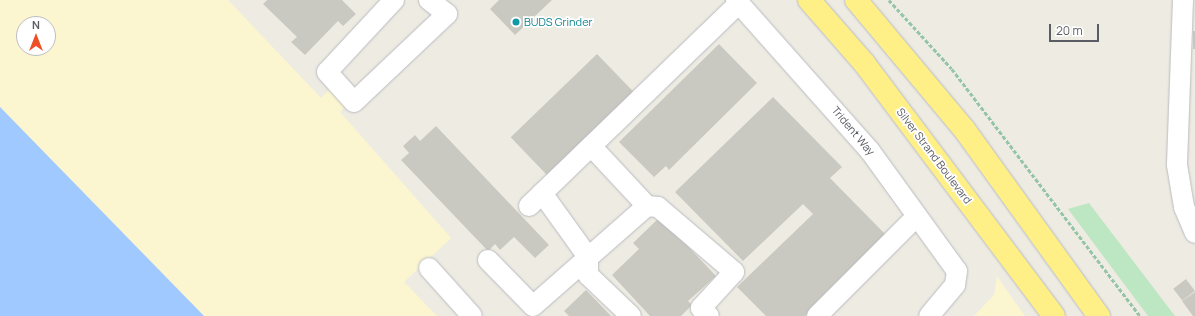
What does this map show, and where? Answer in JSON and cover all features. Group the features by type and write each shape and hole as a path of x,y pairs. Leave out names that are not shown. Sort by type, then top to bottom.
{"highway":[{"name":"Silver Strand Boulevard","path":"809,0 868,69 1054,316"},
{"path":"856,0 964,129 1099,316"}],"lane":[{"path":"394,0 327,72 354,102 447,14 429,0"},
{"path":"1183,0 1177,166 1184,207 1195,233"},
{"path":"631,316 588,275 588,257 536,200 592,147 738,1"},
{"name":"Trident Way","path":"738,1 870,151 957,272 955,285 929,316"},
{"path":"592,147 647,206 658,207 734,272 700,308 709,316"},
{"path":"488,260 528,311 647,206"},
{"path":"817,316 917,216"},
{"path":"429,268 472,316"}],"path":[{"path":"889,0 962,80 1140,316"}],"green space":[{"path":"1089,203 1175,316 1148,316 1068,209"}],"sand":[{"path":"0,0 228,0 321,98 330,89 346,105 340,112 451,238 404,282 437,316 204,316 0,107"},
{"path":"997,276 1025,316 974,316 994,295"}],"water":[{"path":"0,107 204,316 0,316"}],"building":[{"path":"267,0 342,0 356,14 343,26 338,21 305,55 291,42 297,37 263,4"},
{"name":"BUDS Grinder","path":"499,0 552,0 515,35 490,9"},
{"path":"1193,31 1195,31 1195,49 1193,49"},
{"path":"719,44 757,83 669,170 666,166 654,177 619,142"},
{"path":"597,54 636,94 550,178 511,137"},
{"path":"773,97 842,167 830,178 887,236 805,316 766,316 737,287 813,214 803,204 743,261 675,192"},
{"path":"436,126 549,245 535,258 514,237 500,250 495,244 488,251 401,160 409,153 403,146 415,135 420,141"},
{"path":"660,217 716,276 688,301 692,305 681,316 650,316 612,275 639,249 633,243"},
{"path":"1186,279 1195,291 1182,301 1173,289"},
{"path":"586,290 611,316 569,316 564,311"},
{"path":"1195,292 1195,316 1193,316 1182,301"}],"place":[{"name":"BUDS Grinder","path":"516,22"}]}
